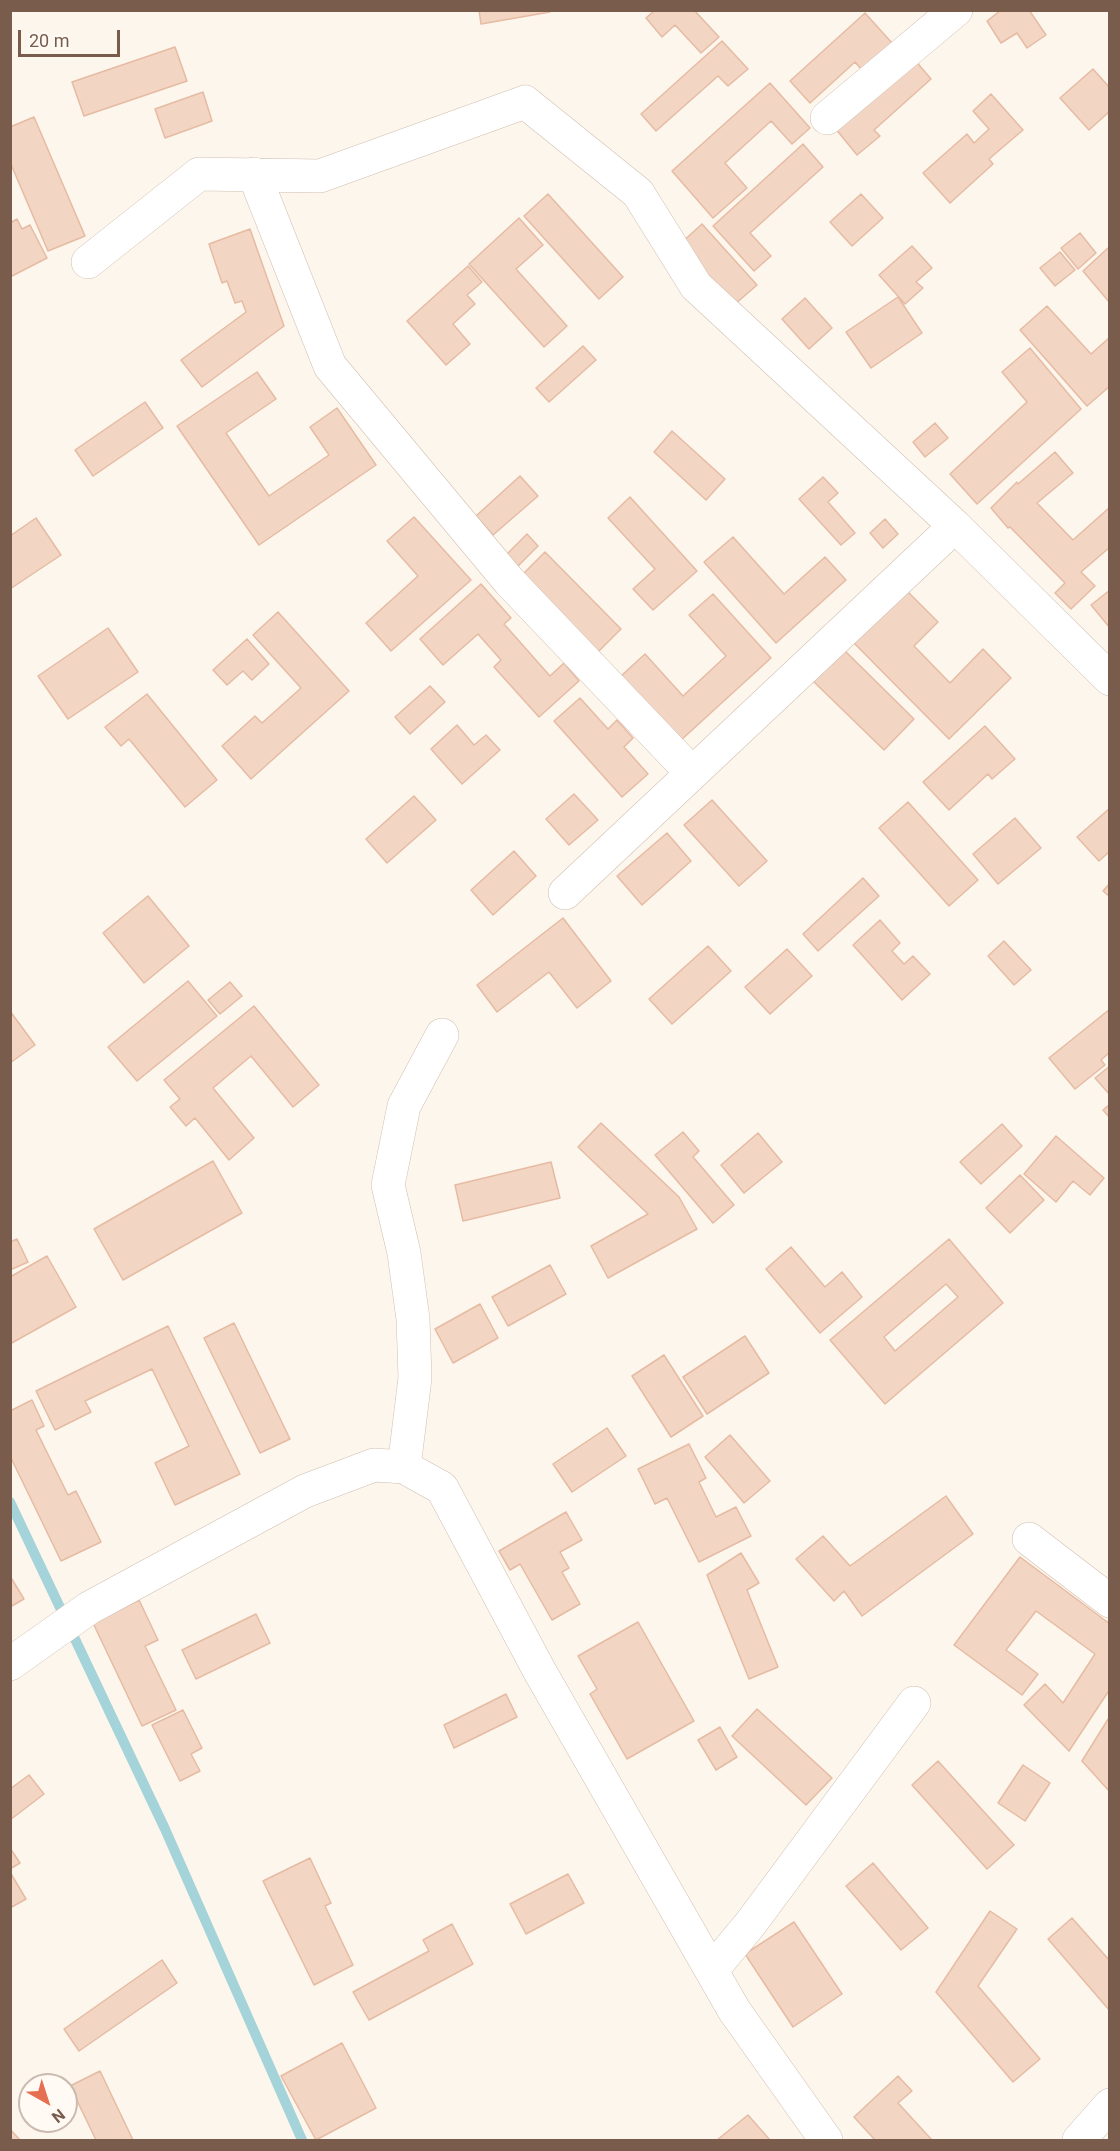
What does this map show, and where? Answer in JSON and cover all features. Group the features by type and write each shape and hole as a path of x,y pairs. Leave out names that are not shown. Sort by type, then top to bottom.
{"street":[{"path":"827,118 956,10"},
{"path":"88,262 199,174 320,176 525,102 638,193 696,286 955,526 1110,679"},
{"path":"254,174 330,366 509,581 692,773"},
{"path":"566,893 955,526"},
{"path":"404,1467 415,1378 413,1319 404,1253 388,1185 404,1106 442,1035"},
{"path":"10,1664 89,1608 305,1491 375,1465 404,1467 442,1488 539,1670 734,2010 826,2140"},
{"path":"1029,1539 1110,1601"},
{"path":"712,1971 752,1923 914,1703"},
{"path":"1079,2140 1110,2105"}],"building":[{"path":"479,10 550,10 550,12 481,24"},
{"path":"655,10 694,10 719,37 701,53 675,25 662,37 646,18"},
{"path":"1001,10 1029,10 1046,35 1027,48 1017,33 1001,43 987,21"},
{"path":"865,13 892,43 862,70 855,62 810,103 790,81"},
{"path":"722,41 748,69 728,86 718,76 656,131 641,114"},
{"path":"175,47 187,81 84,116 72,82"},
{"path":"914,59 931,79 874,130 880,136 857,155 835,128"},
{"path":"1093,69 1110,88 1110,111 1089,130 1060,98"},
{"path":"770,83 810,128 792,144 771,121 725,163 747,188 713,218 672,171"},
{"path":"203,92 212,121 165,138 155,109"},
{"path":"991,94 1023,130 989,159 993,164 950,203 923,173 967,134 974,143 989,129 973,111"},
{"path":"34,117 85,236 48,251 10,162 10,127"},
{"path":"803,144 823,167 750,233 771,256 754,271 713,226"},
{"path":"548,194 623,277 599,299 524,216"},
{"path":"861,194 883,218 852,246 830,222"},
{"path":"519,218 543,245 516,269 567,326 544,347 469,264"},
{"path":"17,219 22,229 30,225 47,258 10,277 10,223"},
{"path":"702,224 757,285 734,305 680,244"},
{"path":"250,229 284,326 202,387 181,360 246,312 242,301 235,303 227,281 222,283 209,244"},
{"path":"1080,233 1096,253 1078,269 1061,248"},
{"path":"912,246 932,268 916,282 923,288 905,304 879,275"},
{"path":"1108,248 1110,249 1110,303 1083,271"},
{"path":"1060,252 1075,270 1055,286 1040,268"},
{"path":"468,266 482,282 467,295 475,304 453,324 470,344 446,365 407,321"},
{"path":"898,297 922,333 871,368 846,332"},
{"path":"805,298 832,328 809,349 782,319"},
{"path":"1047,306 1091,354 1110,337 1110,386 1087,406 1020,330"},
{"path":"583,346 596,360 549,402 536,388"},
{"path":"1030,348 1081,409 977,504 950,474 1027,402 1002,372"},
{"path":"257,372 276,399 226,433 269,496 329,455 310,427 337,408 376,465 259,545 177,426"},
{"path":"145,402 163,428 93,476 75,450"},
{"path":"935,423 948,438 925,457 913,442"},
{"path":"672,431 725,479 706,500 654,452"},
{"path":"1055,452 1073,473 1037,503 1073,540 1110,507 1110,547 1081,572 1095,586 1071,609 1055,593 1065,583 1010,527 1008,528 991,508 1017,482 1018,484"},
{"path":"520,476 538,496 493,535 476,516"},
{"path":"823,477 838,493 828,502 855,533 841,545 799,499"},
{"path":"630,497 697,571 653,610 633,589 655,569 608,518"},
{"path":"414,517 471,580 391,651 366,623 418,576 387,541"},
{"path":"36,518 61,555 10,589 10,536"},
{"path":"885,519 898,534 883,548 870,533"},
{"path":"527,534 538,546 513,571 501,560"},
{"path":"733,537 784,594 825,557 846,580 776,643 704,562"},
{"path":"545,552 621,629 597,653 521,576"},
{"path":"481,584 511,618 504,624 550,676 564,663 579,681 539,717 494,667 501,660 478,634 443,665 420,639"},
{"path":"903,587 938,622 914,646 950,683 983,649 1011,678 949,739 850,639"},
{"path":"1110,590 1110,628 1091,605"},
{"path":"713,594 771,658 680,741 621,676 645,654 683,696 726,656 689,615"},
{"path":"278,612 349,691 251,779 222,746 255,716 262,723 301,688 253,635"},
{"path":"108,628 138,672 68,719 38,676"},
{"path":"247,639 269,664 252,680 243,671 227,685 213,670"},
{"path":"842,648 914,719 884,750 812,680"},
{"path":"430,686 445,702 410,734 395,717"},
{"path":"147,694 217,780 185,807 129,739 121,746 105,727"},
{"path":"580,698 608,729 617,720 633,738 624,747 648,774 622,797 554,721"},
{"path":"457,725 474,745 486,735 500,750 462,784 431,749"},
{"path":"985,726 1015,759 992,779 988,774 949,810 923,782"},
{"path":"574,794 598,820 569,845 546,819"},
{"path":"414,796 436,820 387,863 366,839"},
{"path":"712,800 767,861 739,886 684,825"},
{"path":"908,802 978,880 949,906 879,828"},
{"path":"1110,808 1110,851 1099,861 1077,837"},
{"path":"1015,818 1041,848 998,884 973,854"},
{"path":"667,833 691,861 642,905 617,876"},
{"path":"514,851 536,876 493,915 471,890"},
{"path":"863,878 879,896 818,951 803,934"},
{"path":"1110,883 1110,897 1103,891"},
{"path":"148,896 189,946 144,983 103,933"},
{"path":"563,918 611,981 577,1008 549,972 497,1012 477,985"},
{"path":"880,920 900,943 892,951 904,964 913,956 930,974 902,1000 853,945"},
{"path":"1004,941 1031,970 1014,985 988,956"},
{"path":"708,946 731,971 672,1024 649,999"},
{"path":"787,949 812,976 770,1014 745,987"},
{"path":"188,981 217,1016 137,1081 108,1047"},
{"path":"230,982 242,996 220,1014 208,1000"},
{"path":"254,1006 319,1085 293,1107 251,1056 213,1088 254,1138 229,1160 195,1118 186,1126 170,1107 180,1099 164,1080"},
{"path":"1110,1009 1110,1052 1101,1060 1105,1065 1075,1089 1049,1058"},
{"path":"10,1011 35,1045 10,1063"},
{"path":"1110,1066 1110,1095 1095,1078"},
{"path":"1110,1104 1110,1118 1103,1110"},
{"path":"601,1123 679,1197 697,1229 608,1278 591,1246 648,1214 578,1147"},
{"path":"1002,1124 1022,1146 981,1184 960,1162"},
{"path":"683,1132 699,1151 693,1157 734,1205 713,1223 655,1155"},
{"path":"758,1133 782,1162 744,1193 721,1165"},
{"path":"1056,1136 1104,1178 1090,1195 1073,1181 1056,1202 1024,1174"},
{"path":"213,1161 242,1213 123,1280 94,1229"},
{"path":"551,1162 560,1198 463,1221 455,1185"},
{"path":"1020,1175 1044,1200 1010,1233 986,1208"},
{"path":"17,1239 28,1262 10,1270 10,1242"},
{"path":"949,1239 1003,1303 885,1404 830,1340","holes":["946,1284 958,1297 895,1351 884,1337"]},
{"path":"791,1247 825,1287 842,1272 862,1297 820,1333 766,1269"},
{"path":"47,1256 76,1307 10,1344 10,1277"},
{"path":"550,1265 566,1294 508,1326 492,1297"},
{"path":"480,1304 498,1338 453,1363 435,1329"},
{"path":"234,1323 290,1439 260,1453 204,1338"},
{"path":"168,1326 240,1474 175,1505 155,1463 189,1446 152,1369 85,1401 91,1412 55,1430 36,1391"},
{"path":"745,1336 769,1373 707,1414 683,1377"},
{"path":"664,1355 703,1416 671,1437 632,1376"},
{"path":"32,1400 44,1426 36,1430 68,1495 76,1491 101,1542 61,1561 10,1456 10,1411"},
{"path":"607,1428 626,1456 572,1492 553,1464"},
{"path":"730,1435 770,1481 744,1503 705,1457"},
{"path":"689,1444 706,1478 699,1482 716,1517 736,1507 751,1536 699,1562 667,1498 655,1504 638,1469"},
{"path":"946,1496 973,1534 862,1616 844,1591 834,1601 796,1559 823,1536 850,1566"},
{"path":"566,1512 582,1540 560,1552 569,1568 562,1572 580,1604 552,1620 520,1564 510,1570 499,1551"},
{"path":"741,1553 759,1583 747,1590 778,1667 749,1679 707,1575"},
{"path":"1020,1557 1110,1624 1110,1689 1069,1751 1024,1705 1045,1684 1063,1703 1095,1654 1036,1611 1006,1650 1038,1674 1022,1695 954,1645"},
{"path":"10,1576 24,1599 10,1607"},
{"path":"139,1600 158,1640 145,1646 176,1710 142,1726 93,1623"},
{"path":"256,1614 270,1643 196,1679 182,1650"},
{"path":"638,1622 694,1721 627,1759 590,1694 597,1689 578,1656"},
{"path":"506,1694 517,1717 454,1748 444,1725"},
{"path":"757,1709 832,1778 806,1805 732,1736"},
{"path":"183,1710 202,1748 191,1754 200,1771 180,1781 152,1725"},
{"path":"1110,1716 1110,1792 1082,1761"},
{"path":"720,1727 737,1757 716,1770 698,1740"},
{"path":"938,1761 1014,1845 987,1869 912,1785"},
{"path":"1023,1765 1050,1783 1025,1821 998,1803"},
{"path":"29,1775 44,1794 10,1820 10,1789"},
{"path":"10,1848 20,1863 10,1869"},
{"path":"310,1858 331,1903 325,1906 353,1965 314,1985 263,1881"},
{"path":"873,1863 928,1928 901,1950 846,1886"},
{"path":"10,1872 26,1899 10,1908"},
{"path":"568,1874 584,1903 526,1934 510,1904"},
{"path":"990,1911 1017,1929 978,1986 1040,2059 1013,2082 936,1992"},
{"path":"1072,1918 1110,1961 1110,2011 1048,1939"},
{"path":"794,1922 842,1994 793,2027 745,1954"},
{"path":"452,1924 473,1964 369,2020 353,1992 429,1951 423,1940"},
{"path":"162,1960 177,1983 79,2051 64,2029"},
{"path":"342,2043 376,2108 316,2140 281,2076"},
{"path":"100,2071 133,2140 96,2140 78,2103 78,2082"},
{"path":"898,2076 912,2091 898,2103 932,2140 875,2140 854,2117"},
{"path":"748,2115 770,2140 717,2140"},
{"path":"10,2129 20,2140 10,2140"}],"waterway":[{"path":"10,1502 165,1829 302,2140"}]}
